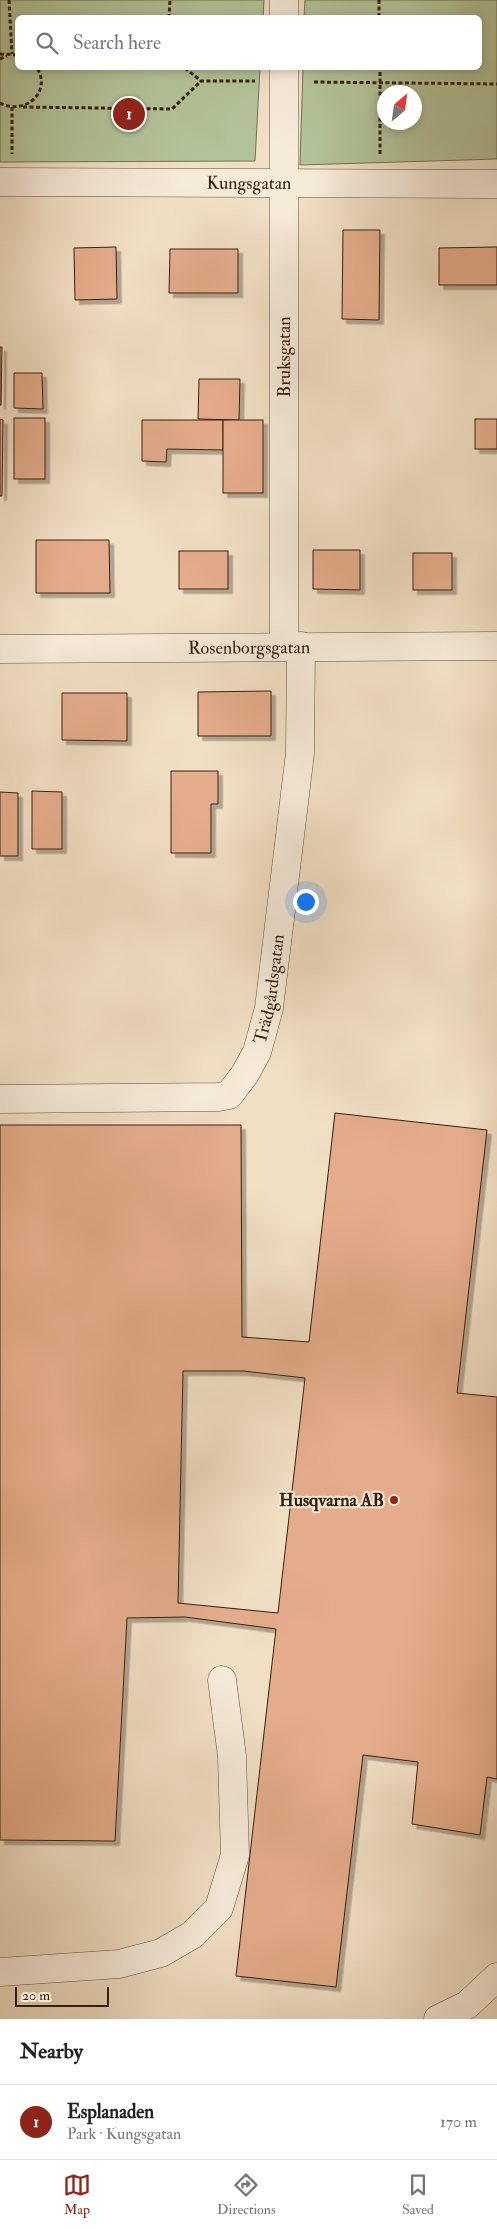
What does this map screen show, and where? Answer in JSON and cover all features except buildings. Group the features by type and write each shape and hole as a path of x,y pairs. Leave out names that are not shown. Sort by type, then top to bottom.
{"street":[{"path":"284,0 284,15"},
{"name":"Bruksgatan","path":"284,75 292,646"},
{"name":"Kungsgatan","path":"6,182 497,184"},
{"name":"Trädgårdsgatan","path":"0,1099 218,1097 229,1094 245,1074 257,1052 269,1008 300,752 292,646"},
{"name":"Rosenborgsgatan","path":"0,649 497,646"},
{"path":"0,1972 119,1964 161,1953 192,1936 219,1908 235,1855 232,1756 222,1680"},
{"path":"438,2019 468,2005 497,1977"}],"path":[{"path":"9,0 12,54"},
{"path":"170,0 170,15"},
{"path":"379,0 379,15"},
{"path":"0,54 15,54"},
{"path":"0,59 12,54"},
{"path":"23,107 36,96 40,88 41,79 38,70"},
{"path":"188,70 201,81"},
{"path":"380,70 380,183"},
{"path":"0,107 172,109 201,81 284,75 380,83 497,84"},
{"path":"0,103 10,107"},
{"path":"6,182 10,107"}],"green space":[{"path":"0,0 264,0 263,15 15,15 15,70 260,70 255,161 0,162"},
{"path":"305,0 497,0 497,159 300,165 303,70 482,70 482,15 304,15"}],"place":[{"name":"Esplanaden","path":"129,114"},
{"name":"Husqvarna AB","path":"394,1500"}]}
